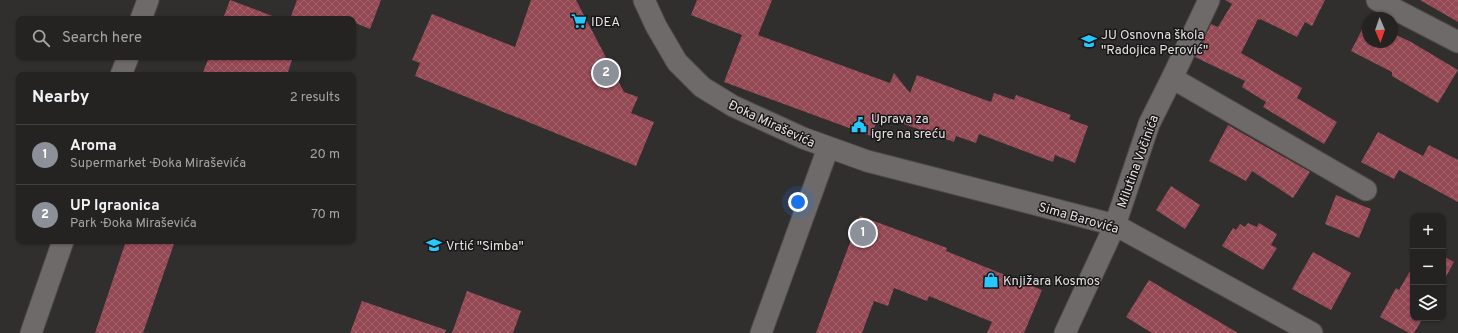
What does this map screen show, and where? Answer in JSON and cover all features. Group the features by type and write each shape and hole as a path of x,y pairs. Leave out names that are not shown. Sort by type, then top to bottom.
{"street":[{"path":"142,16 148,0"},
{"name":"Đoka Miraševića","path":"644,0 656,26 677,62 702,87 733,106 828,148 761,333"},
{"name":"Milutina Vučinića","path":"1065,333 1115,225 1149,124 1208,0"},
{"path":"1377,0 1458,42"},
{"path":"122,72 127,60"},
{"path":"1172,78 1366,190"},
{"name":"Sima Barovića","path":"828,148 867,161 1115,225 1312,333"},
{"path":"30,333 62,244"}],"building":[{"path":"230,0 272,16 224,16"},
{"path":"297,0 381,0 370,29 356,23 356,16 291,16"},
{"path":"531,0 576,0 624,92 638,97 631,113 654,122 636,166 415,76 420,63 412,60 432,14 515,47"},
{"path":"697,0 772,0 758,35 890,83 894,73 910,93 917,75 991,102 994,93 1014,100 1016,95 1071,115 1069,119 1088,126 1075,163 1055,155 1053,162 979,134 976,143 956,136 954,142 879,115 871,136 724,82 742,35 691,15"},
{"path":"1225,0 1325,0 1312,26 1305,22 1297,37 1258,19 1241,53 1302,88 1297,98 1337,122 1324,144 1263,107 1266,102 1242,87 1245,81 1195,57 1211,24 1218,27 1232,4"},
{"path":"1420,0 1458,0 1458,22"},
{"path":"1362,30 1362,48 1398,48 1398,36 1458,70 1438,103 1392,76 1392,72 1351,51"},
{"path":"208,60 292,60 288,72 203,72"},
{"path":"1228,125 1310,172 1293,198 1252,171 1246,181 1209,161"},
{"path":"1378,132 1423,156 1429,145 1458,160 1458,202 1399,170 1394,179 1361,162"},
{"path":"1171,186 1200,205 1185,229 1156,210"},
{"path":"1336,195 1371,209 1359,238 1325,224"},
{"path":"860,216 947,248 946,251 1042,290 1024,333 987,333 992,322 929,296 927,301 894,288 888,306 874,301 862,333 816,333"},
{"path":"1248,223 1257,227 1259,223 1277,234 1271,245 1277,248 1263,270 1222,246 1233,228 1236,230 1240,224 1245,227"},
{"path":"125,244 174,244 143,333 95,333"},
{"path":"1313,252 1351,273 1331,310 1292,289"},
{"path":"1446,258 1454,262 1446,277"},
{"path":"1410,271 1410,321 1421,321 1414,333 1409,333 1380,317 1396,288 1399,290"},
{"path":"1149,280 1238,333 1152,333 1126,317"},
{"path":"467,291 521,311 513,333 452,333"},
{"path":"362,301 446,330 445,333 350,333"}],"place":[{"name":"IDEA","path":"579,21"},
{"name":"JU Osnovna škola \"Radojica Perović\"","path":"1089,41"},
{"name":"UP Igraonica","path":"606,73"},
{"name":"Uprava za igre na sreću","path":"859,125"},
{"name":"Aroma","path":"863,233"},
{"name":"Vrtić \"Simba\"","path":"434,245"},
{"name":"Knjižara Kosmos","path":"991,280"}]}
